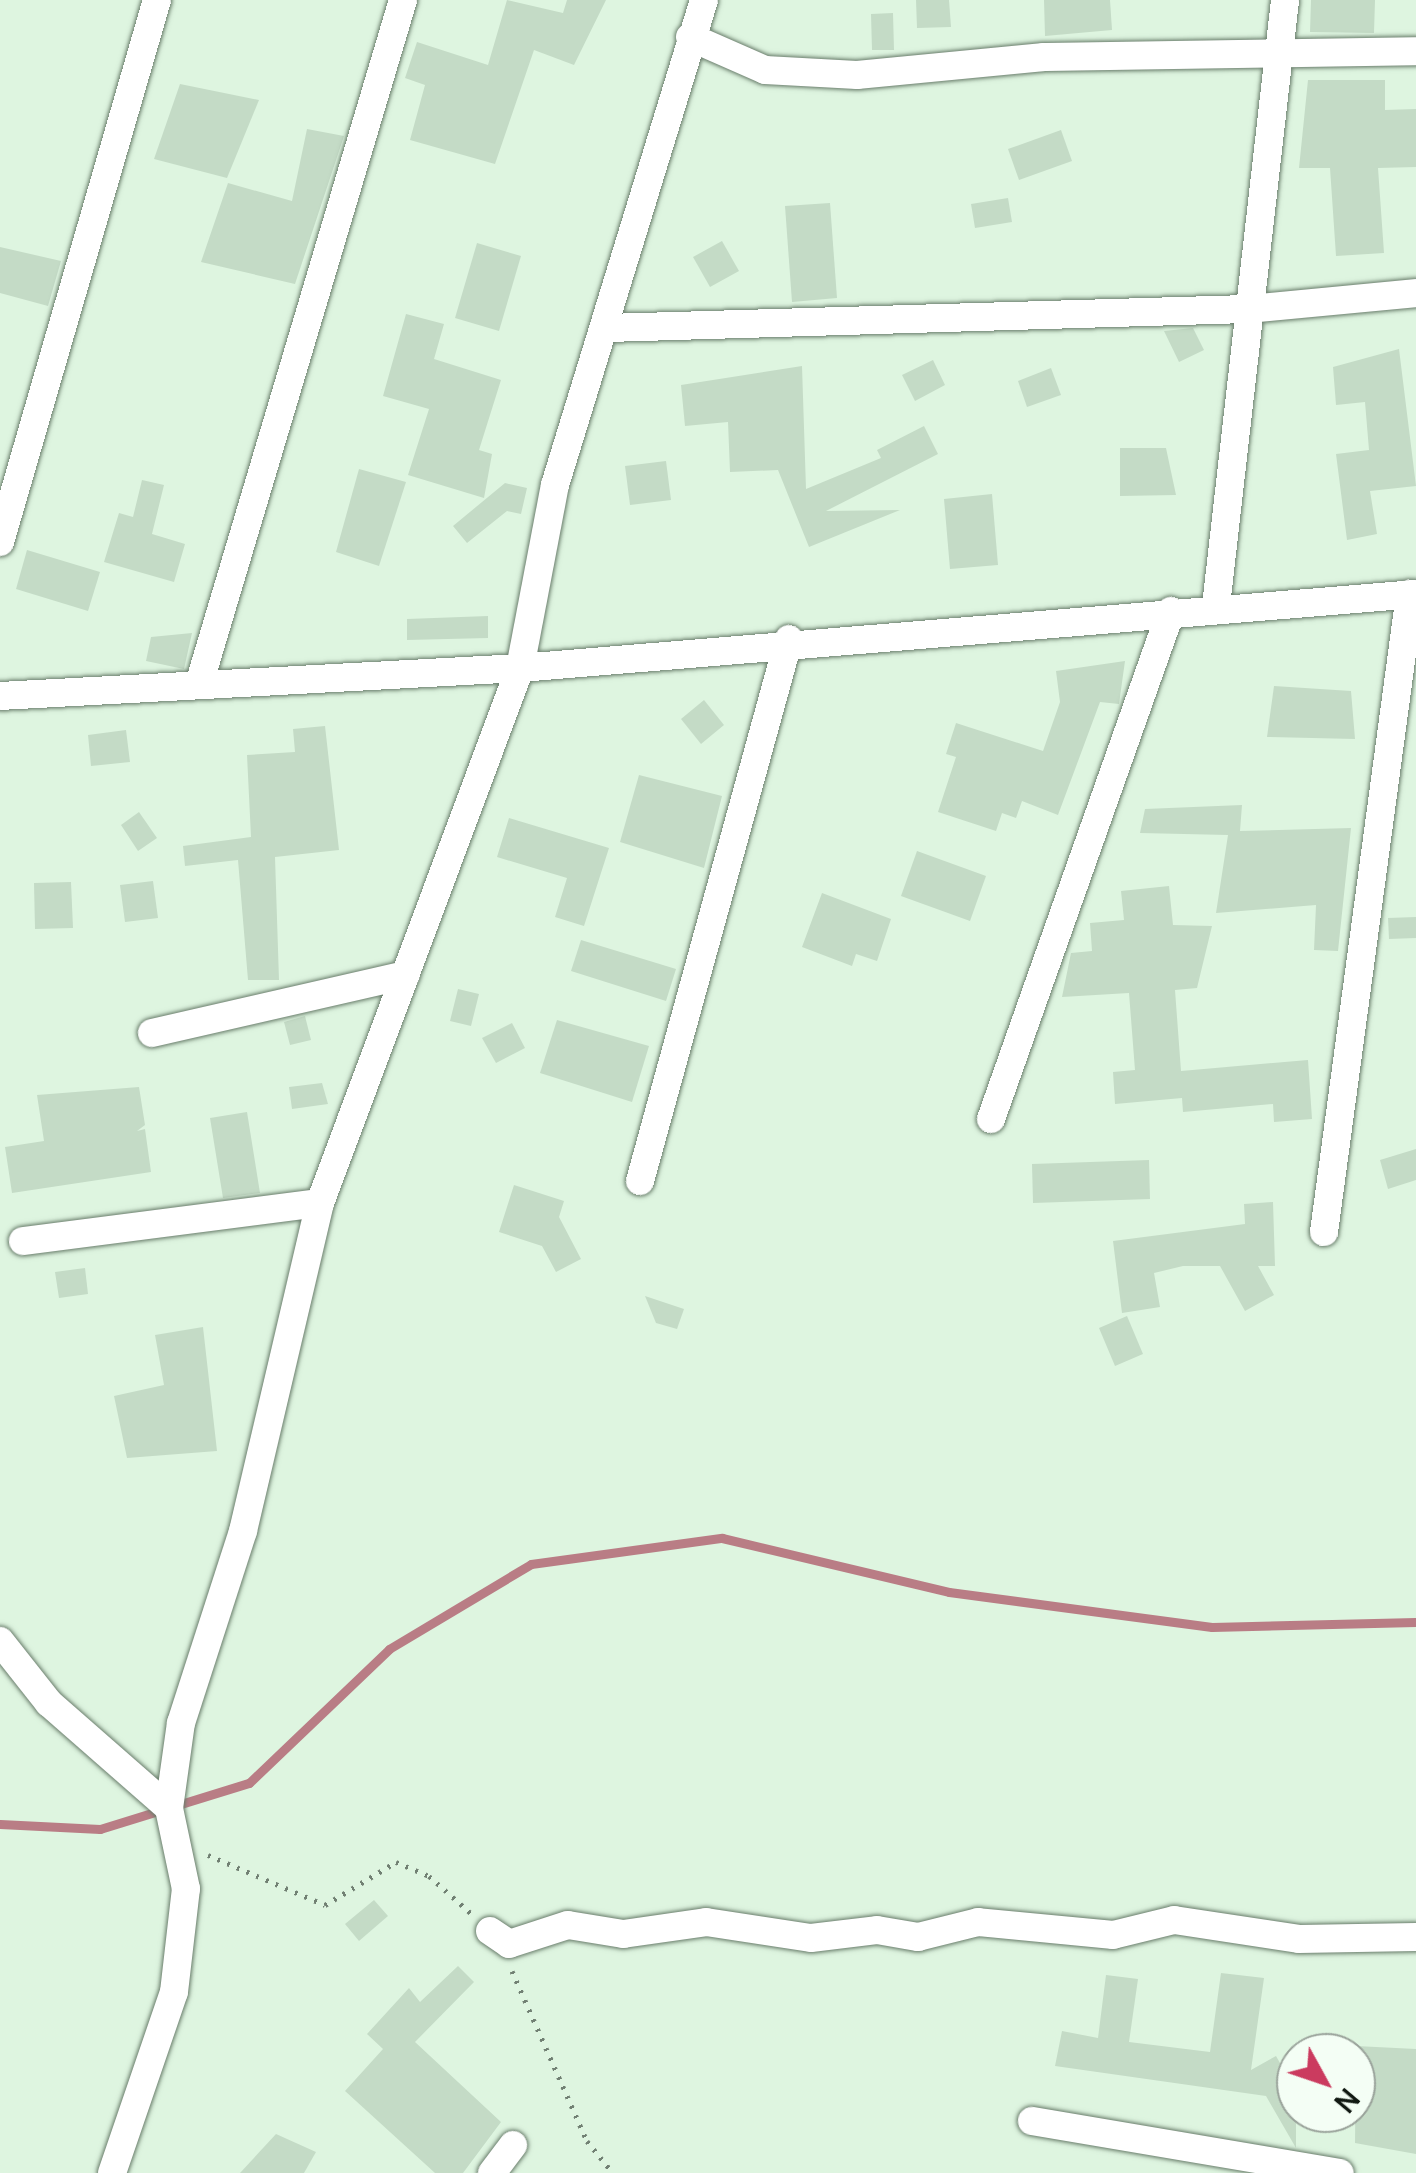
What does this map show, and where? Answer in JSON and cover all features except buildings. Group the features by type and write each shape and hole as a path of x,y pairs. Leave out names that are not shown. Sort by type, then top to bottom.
{"street":[{"path":"0,542 157,0"},
{"path":"200,681 403,0"},
{"path":"112,2173 174,1992 186,1889 170,1816 181,1723 244,1531 320,1203 520,668 555,486 607,328 704,0"},
{"path":"1216,606 1284,0"},
{"path":"690,37 765,70 857,76 1044,57 1416,51"},
{"path":"607,328 1248,308 1416,294"},
{"path":"0,696 200,681 520,668 789,638 1413,594 1324,1232"},
{"path":"991,1119 1171,612"},
{"path":"640,1182 789,638"},
{"path":"152,1034 405,975"},
{"path":"24,1241 320,1203"},
{"path":"0,1640 48,1703 170,1816"},
{"path":"490,1930 509,1944 568,1925 623,1934 706,1922 811,1938 918,1937 978,1922 1114,1935 1174,1920 1298,1938 1416,1937"},
{"path":"1032,2120 1340,2173"},
{"path":"492,2173 512,2146"}],"path":[{"path":"170,1816 204,1854 326,1905 396,1862 429,1876 490,1930 547,2036 586,2141 613,2173"}],"waterway":[{"path":"0,1824 100,1829 249,1783 389,1649 531,1564 722,1538 949,1592 1212,1627 1416,1622"}]}
